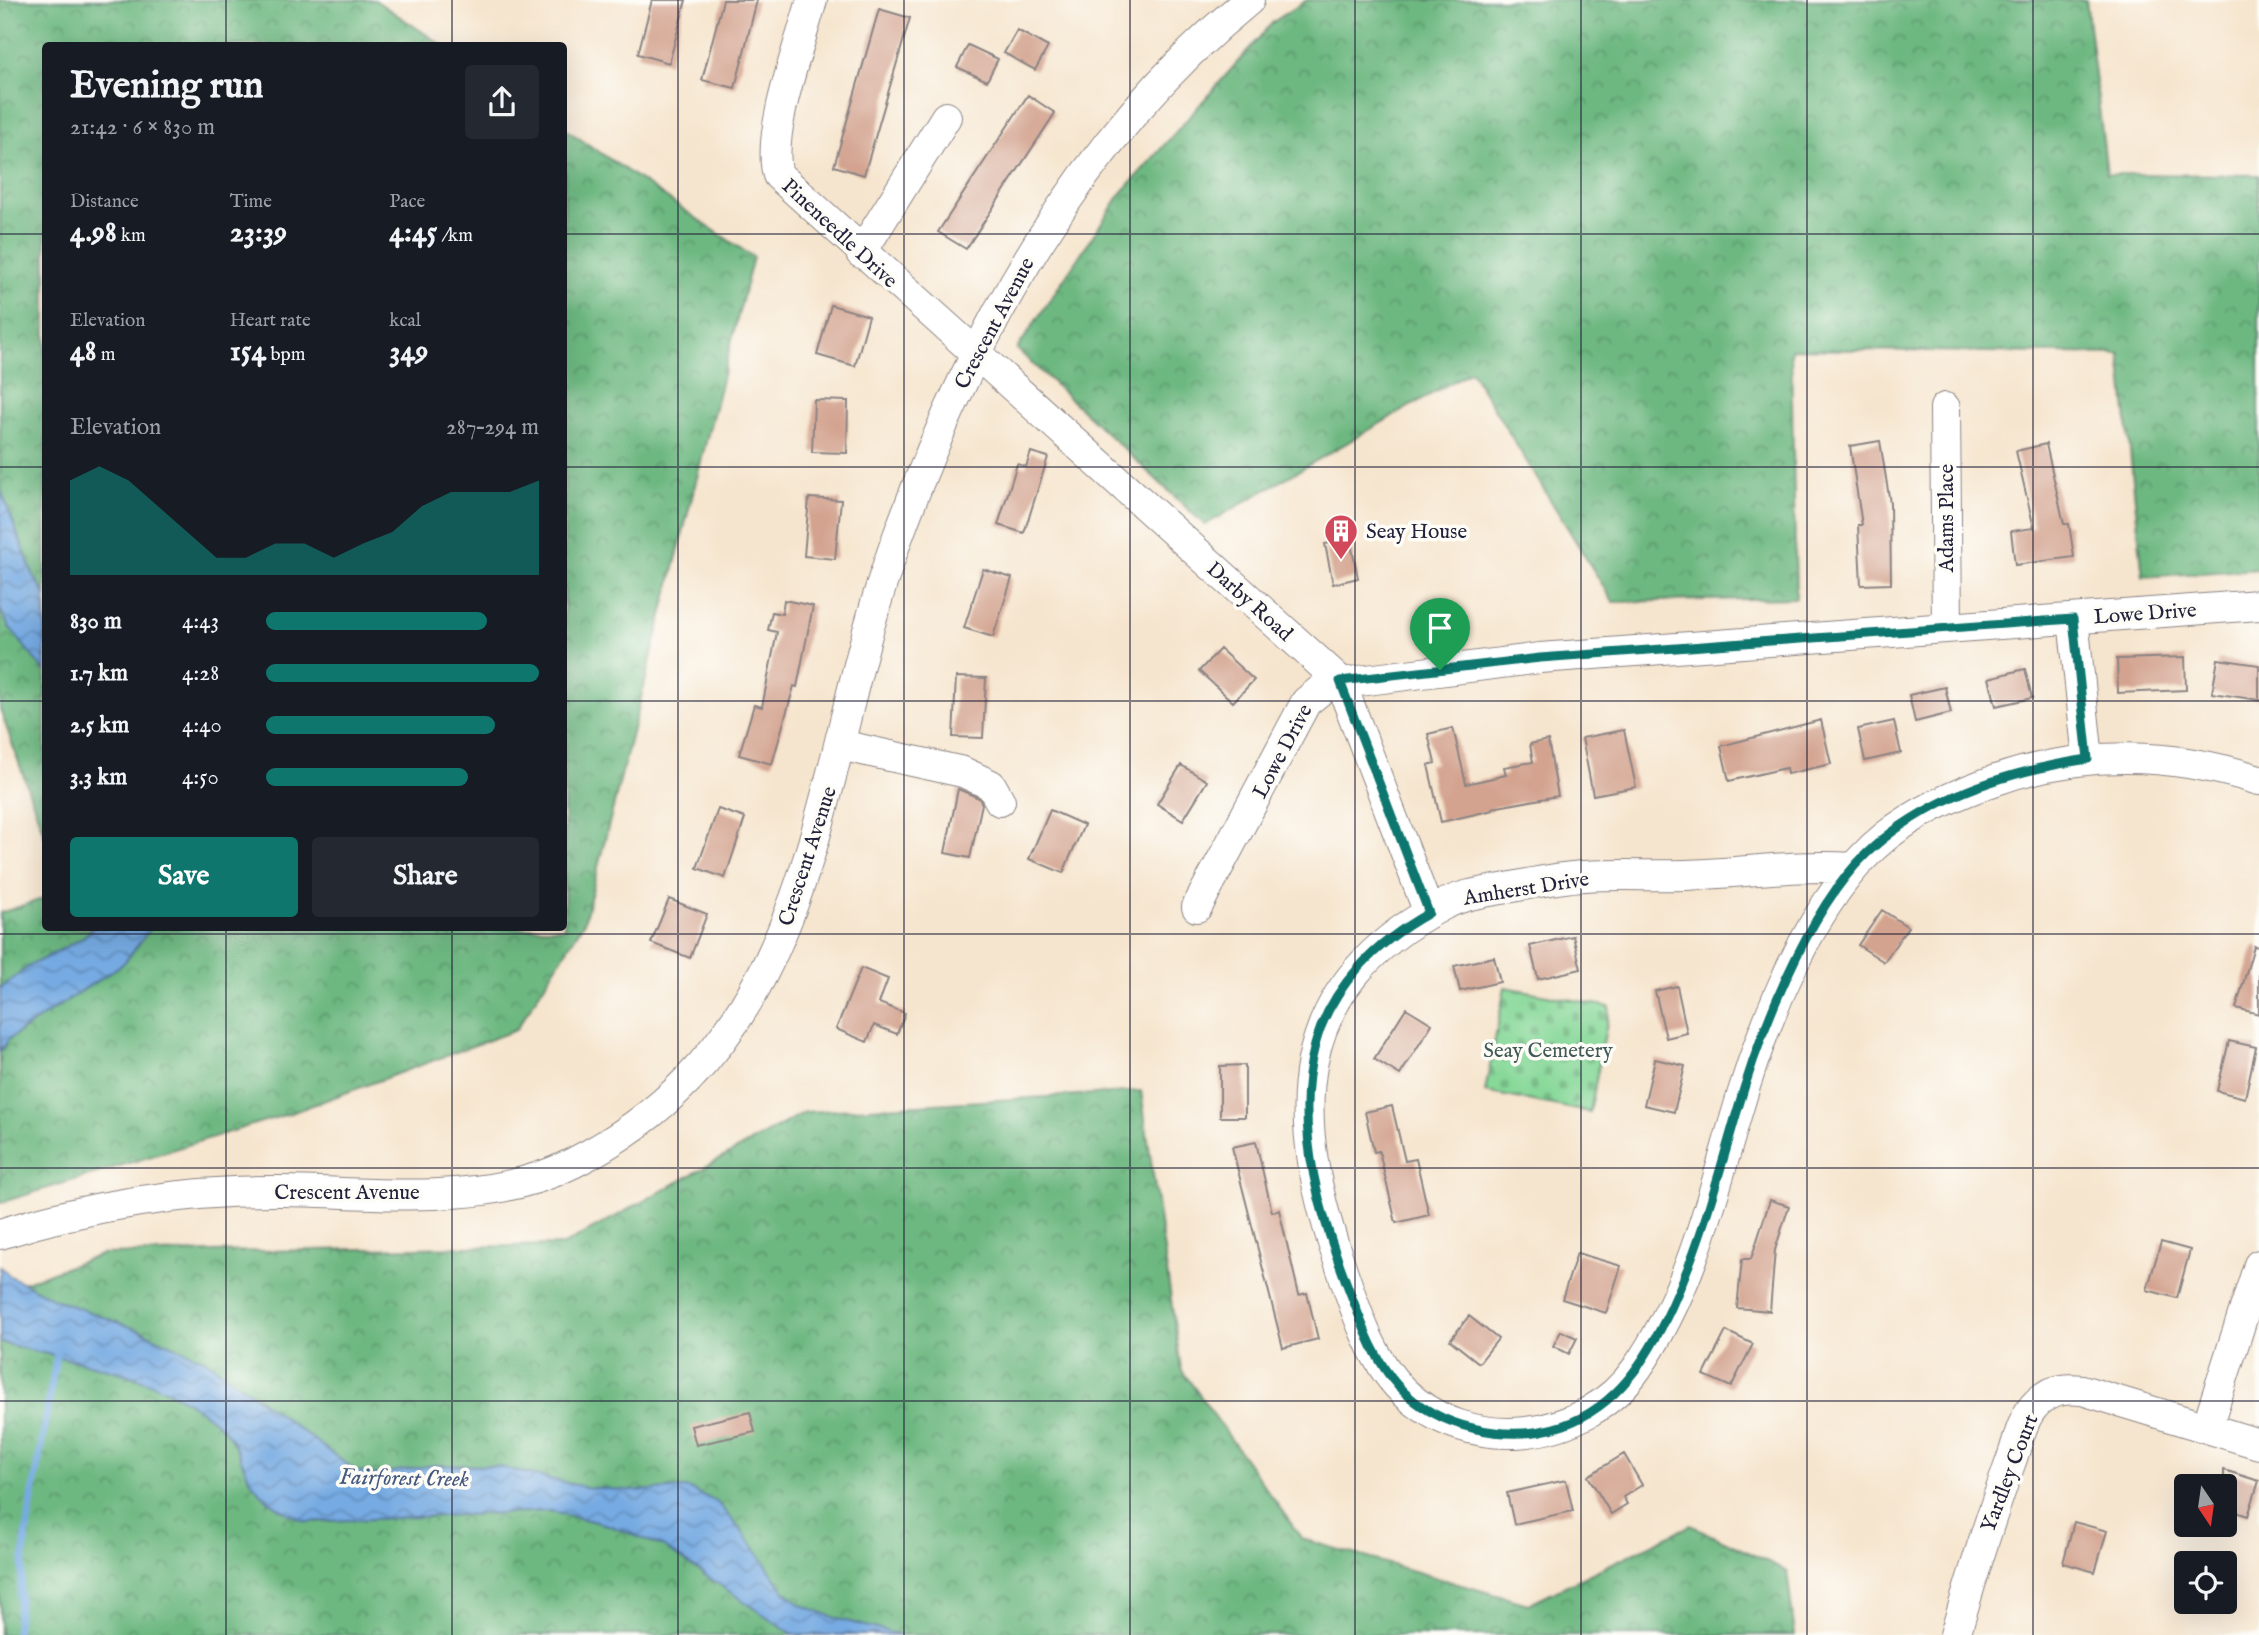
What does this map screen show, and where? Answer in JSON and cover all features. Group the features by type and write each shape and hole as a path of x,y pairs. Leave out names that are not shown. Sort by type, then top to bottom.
{"street":[{"name":"Pineneedle Drive","path":"812,0 779,122 775,164 784,184 974,355"},
{"name":"Crescent Avenue","path":"0,1234 41,1221 137,1203 208,1194 279,1191 354,1194 497,1187 546,1175 611,1143 651,1115 687,1082 719,1046 746,1006 769,964 810,861 873,612 933,444 974,355 1044,234 1084,177 1179,64 1249,0"},
{"path":"861,253 946,117"},
{"name":"Darby Road","path":"974,355 1340,681 1429,913"},
{"name":"Adams Place","path":"1945,408 1947,628"},
{"name":"Lowe Drive","path":"1198,907 1306,702 1327,685 1340,681 1540,658 2259,605"},
{"path":"2073,619 2088,759"},
{"path":"840,745 963,772 991,785 1000,802"},
{"name":"Amherst Drive","path":"1853,868 1818,866 1688,875 1582,876 1469,895 1448,902 1402,930 1360,966 1340,989 1315,1045 1310,1075 1309,1139 1313,1170 1345,1279 1377,1354 1395,1383 1421,1406 1462,1425 1485,1431 1527,1433 1566,1424 1605,1402 1634,1373 1661,1330 1688,1272 1710,1210 1737,1111 1773,1007 1825,909 1853,868 1889,834 1956,796 2012,774 2088,759 2146,757 2186,762 2259,780"},
{"path":"2207,1427 2259,1265"},
{"name":"Yardley Court","path":"1955,1635 2009,1466 2026,1419 2039,1401 2059,1390 2082,1390 2259,1444"}],"green space":[{"path":"0,0 375,0 438,42 42,42 42,828 0,709"},
{"path":"1307,0 2086,0 2107,174 2259,175 2259,569 2143,577 2120,354 1791,349 1796,598 1613,602 1471,371 1205,525 1017,349 1120,195 1273,22"},
{"path":"567,130 753,257 584,922 516,1030 291,1113 0,1203 0,913 42,899 42,931 567,931"},
{"name":"Seay Cemetery","path":"1505,987 1610,1007 1590,1112 1485,1092"},
{"path":"1141,1091 1181,1369 1302,1539 1528,1604 1691,1525 1787,1571 1795,1635 0,1635 0,1291 103,1254 564,1245 805,1112"}],"water":[{"path":"0,488 33,574 42,589 42,668 9,627 0,609"},
{"path":"90,931 149,931 124,963 9,1039 0,1052 0,988 31,965 81,939"},
{"name":"Fairforest Creek","path":"0,1266 10,1276 54,1299 139,1330 206,1360 356,1471 374,1475 434,1465 496,1466 584,1487 637,1491 687,1488 717,1502 745,1535 783,1589 799,1604 838,1619 901,1635 794,1635 662,1546 608,1525 551,1511 307,1522 284,1511 263,1496 252,1482 235,1446 221,1427 171,1392 117,1371 0,1342"}],"building":[{"path":"652,0 686,0 669,63 638,54"},
{"path":"723,0 757,0 735,88 702,80"},
{"path":"879,9 910,18 864,175 834,166"},
{"path":"1017,30 1048,47 1035,70 1004,53"},
{"path":"968,45 998,59 987,81 957,67"},
{"path":"1028,95 1055,113 966,249 938,232"},
{"path":"831,305 869,316 855,366 817,355"},
{"path":"814,400 848,401 847,453 812,452"},
{"path":"1880,441 1890,503 1891,584 1861,585 1858,525 1862,525 1850,446"},
{"path":"2046,444 2064,524 2069,524 2074,557 2015,565 2011,531 2034,528 2016,451"},
{"path":"1031,452 1048,457 1024,533 998,525 1017,464 1026,467"},
{"path":"809,498 841,500 835,559 804,556"},
{"name":"Seay House","path":"1350,539 1358,578 1333,584 1325,544"},
{"path":"983,569 1012,578 993,637 964,628"},
{"path":"784,600 813,606 797,687 794,686 772,764 739,755 754,705 762,707 777,632 768,630 772,612 782,614"},
{"path":"1220,649 1254,680 1233,702 1199,671"},
{"path":"2185,657 2186,690 2118,693 2117,659"},
{"path":"2218,659 2259,665 2259,700 2212,693"},
{"path":"2025,669 2032,698 1996,706 1989,678"},
{"path":"956,677 986,678 983,738 953,737"},
{"path":"1945,687 1951,713 1915,722 1909,695"},
{"path":"1821,720 1831,764 1787,774 1786,768 1729,781 1721,746"},
{"path":"1894,721 1901,753 1865,761 1858,729"},
{"path":"1453,728 1466,784 1506,775 1504,767 1533,762 1530,744 1548,740 1558,796 1492,808 1493,810 1441,822 1428,765 1435,763 1428,734"},
{"path":"1624,730 1636,787 1593,795 1582,738"},
{"path":"1181,765 1207,781 1183,820 1157,804"},
{"path":"958,789 979,798 982,804 970,858 945,853"},
{"path":"718,809 745,818 725,878 697,868"},
{"path":"1050,810 1084,825 1063,873 1029,859"},
{"path":"669,899 707,914 690,958 651,943"},
{"path":"1882,910 1908,927 1884,962 1858,945"},
{"path":"1573,936 1581,969 1538,979 1530,946"},
{"path":"2254,946 2259,947 2259,1014 2236,1008"},
{"path":"1494,957 1500,982 1460,991 1454,966"},
{"path":"861,968 888,979 879,1003 905,1013 897,1034 874,1025 867,1042 836,1029"},
{"path":"1677,986 1687,1033 1666,1038 1655,991"},
{"path":"1406,1008 1432,1024 1400,1075 1374,1059"},
{"path":"2229,1041 2256,1047 2245,1098 2217,1091"},
{"path":"1655,1059 1685,1066 1674,1112 1644,1105"},
{"path":"1245,1065 1245,1117 1220,1117 1220,1066"},
{"path":"1392,1106 1405,1161 1416,1159 1429,1215 1396,1223 1379,1151 1374,1152 1365,1112"},
{"path":"1256,1142 1272,1212 1279,1210 1299,1295 1307,1293 1318,1339 1283,1348 1232,1147"},
{"path":"1770,1200 1789,1206 1775,1250 1770,1311 1737,1308 1742,1259 1751,1259"},
{"path":"2161,1242 2190,1250 2177,1298 2147,1290"},
{"path":"1577,1253 1621,1266 1606,1313 1562,1299"},
{"path":"1469,1316 1498,1339 1479,1363 1450,1340"},
{"path":"1561,1331 1577,1338 1569,1354 1553,1346"},
{"path":"1726,1331 1753,1344 1731,1387 1704,1375"},
{"path":"750,1412 755,1432 696,1445 691,1426"},
{"path":"1624,1454 1642,1485 1623,1497 1627,1504 1611,1514 1588,1476"},
{"path":"2237,1474 2259,1481 2248,1516 2237,1512"},
{"path":"1566,1480 1573,1511 1514,1524 1507,1493"},
{"path":"2074,1522 2107,1531 2095,1572 2063,1563"}],"waterway":[{"path":"16,1635 26,1535 57,1352"}],"place":[{"name":"Seay House","path":"1341,561"}],"route":[{"path":"2073,619 2088,759 2050,764 2012,774 1956,796 1889,834 1853,868 1825,909 1788,974 1773,1007 1737,1111 1710,1210 1688,1272 1661,1330 1634,1373 1599,1407 1566,1424 1527,1433 1485,1431 1441,1417 1421,1406 1395,1383 1385,1370 1360,1317 1332,1240 1320,1201 1309,1139 1310,1075 1315,1045 1340,989 1376,950 1429,913 1340,681 1440,670 1540,658 2073,619"}]}
